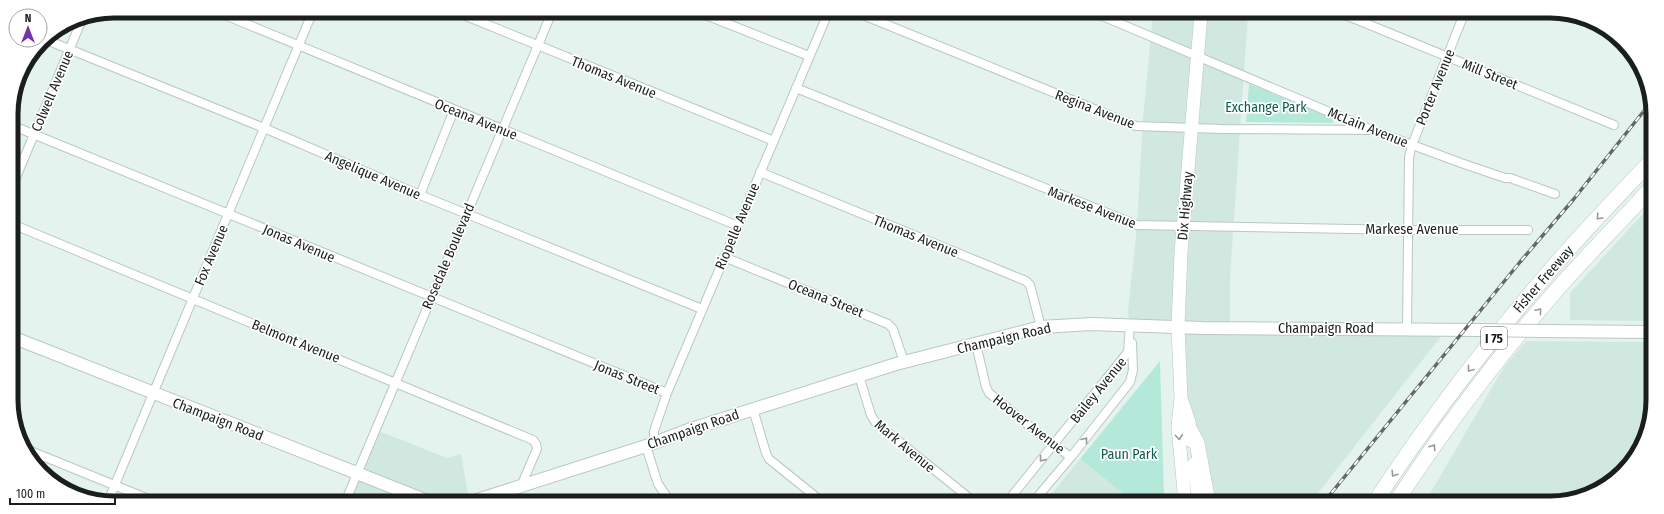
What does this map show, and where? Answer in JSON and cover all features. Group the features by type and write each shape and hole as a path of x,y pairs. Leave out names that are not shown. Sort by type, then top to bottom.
{"highway":[{"name":"Fisher Freeway","path":"1380,496 1426,426 1468,370 1522,303 1555,264 1646,166"},
{"name":"Fisher Freeway","path":"1400,496 1442,434 1504,352 1554,292 1646,193"},
{"path":"1190,430 1197,443 1207,496"}],"main road":[{"name":"Dix Highway","path":"1184,496 1178,427 1181,398 1178,326 1183,227 1201,18"},
{"name":"Dix Highway","path":"1181,398 1190,430 1198,496"}],"street":[{"name":"Oceana Avenue","path":"232,18 738,226"},
{"name":"Fox Avenue","path":"111,496 310,18"},
{"name":"Thomas Avenue","path":"470,18 774,141"},
{"name":"Rosedale Boulevard","path":"348,496 550,18"},
{"path":"713,18 809,56"},
{"name":"Riopelle Avenue","path":"650,444 667,393 826,18"},
{"name":"Regina Avenue","path":"870,18 1136,126 1372,130"},
{"name":"McLain Avenue","path":"1107,18 1372,130 1461,164 1504,178 1510,178 1555,194"},
{"name":"Mill Street","path":"1354,18 1614,125"},
{"name":"Porter Avenue","path":"1407,329 1409,157 1412,145 1462,18"},
{"name":"Colwell Avenue","path":"18,173 80,24"},
{"name":"Angelique Avenue","path":"51,42 264,128 420,195 702,309"},
{"name":"Markese Avenue","path":"796,88 1136,225 1408,230 1528,230"},
{"path":"420,195 454,110"},
{"name":"Jonas Avenue","path":"18,129 586,361"},
{"name":"Thomas Avenue","path":"760,172 1026,281 1030,285 1041,327"},
{"name":"Belmont Avenue","path":"18,226 533,440 537,449 521,486"},
{"name":"Oceana Street","path":"724,257 888,324 893,329 904,362"},
{"name":"Champaign Road","path":"490,496 753,409 904,362 1041,327 1091,324 1202,328 1646,332"},
{"name":"Bailey Avenue","path":"1012,496 1128,352 1130,325"},
{"name":"Bailey Avenue","path":"1038,496 1130,382 1134,357 1130,325"},
{"name":"Champaign Road","path":"18,339 415,496"},
{"name":"Hoover Avenue","path":"976,344 986,387 989,393 1053,445 1071,457"},
{"name":"Jonas Street","path":"586,361 667,393"},
{"name":"Mark Avenue","path":"859,376 871,415 876,423 966,496"},
{"path":"753,409 766,454 769,459 815,496"},
{"path":"650,444 658,484 666,496"},
{"path":"33,452 141,496"}],"shaded area":[{"path":"1153,18 1248,18 1230,277 1230,328 1446,330 1316,496 1210,496 1190,430 1177,326 1130,325 1128,312 1137,225 1143,118"},
{"path":"1646,210 1646,321 1570,320 1570,293"},
{"path":"1526,341 1646,342 1645,413 1639,437 1630,454 1604,480 1587,489 1569,494 1557,496 1429,496 1504,367"},
{"path":"376,430 447,458 461,454 468,496 348,496"},
{"path":"1080,459 1126,496 1050,496"}],"green space":[{"name":"Exchange Park","path":"1249,84 1332,118 1334,121 1332,123 1246,122"},
{"name":"Paun Park","path":"1160,361 1164,496 1126,496 1080,459"}],"railway":[{"path":"1329,496 1520,262 1573,200 1646,108"}]}
